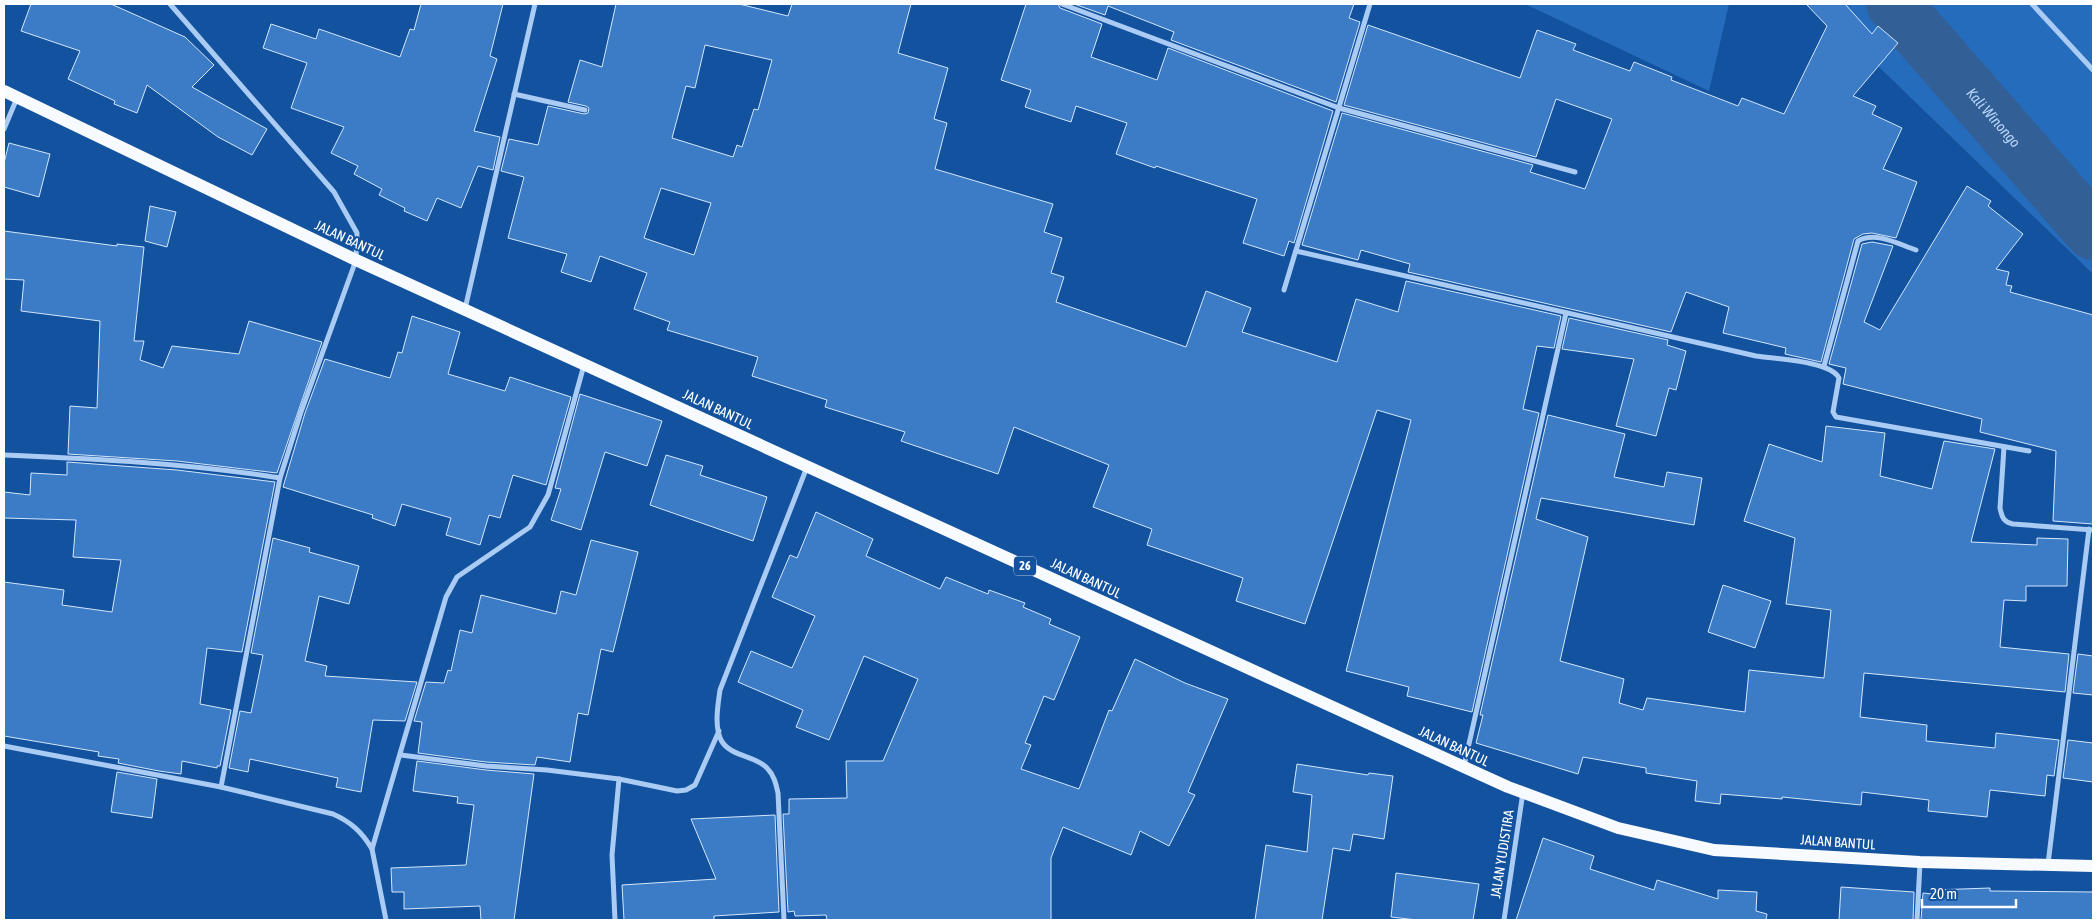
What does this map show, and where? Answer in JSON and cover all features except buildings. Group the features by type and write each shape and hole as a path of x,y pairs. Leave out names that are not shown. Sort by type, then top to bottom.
{"main road":[{"name":"JALAN BANTUL","path":"4,91 356,260 1464,767 1523,792 1618,828 1714,850 1920,862 2093,866"}],"street":[{"path":"170,4 334,192 357,233 356,260 301,412 280,478 221,787"},
{"path":"465,309 535,4"},
{"path":"1062,4 1339,108 1575,172"},
{"path":"1284,290 1370,4"},
{"path":"2032,4 2093,70"},
{"path":"514,94 585,110"},
{"path":"4,129 17,98"},
{"path":"1824,366 1858,242 1873,236 1916,250"},
{"path":"1296,251 1756,356 1824,366 1837,374 1839,378 1833,412 1836,417 2029,451"},
{"path":"1464,767 1566,313"},
{"path":"372,849 451,586 457,577 466,570 530,527 542,508 548,495 584,364"},
{"path":"2004,447 2000,508 2002,517 2007,522 2091,530 2048,865"},
{"path":"4,455 155,463 242,471 280,478"},
{"path":"784,920 778,793 774,779 767,767 728,748 721,740 718,731 717,707 720,690 808,467"},
{"path":"401,755 486,766 547,770 619,779 677,791 686,790 695,785 718,731"},
{"path":"4,746 221,787 333,814 348,821 359,830 372,849 386,920"},
{"path":"616,920 612,855 619,779"},
{"name":"JALAN YUDISTIRA","path":"1504,920 1523,792"},
{"path":"1917,920 1920,862"}],"shaded area":[{"path":"1525,4 1729,4 1709,91"},
{"path":"1814,4 2093,4 2093,274"}],"waterway":[{"name":"Kali Winongo","path":"1894,4 2093,232"}]}
